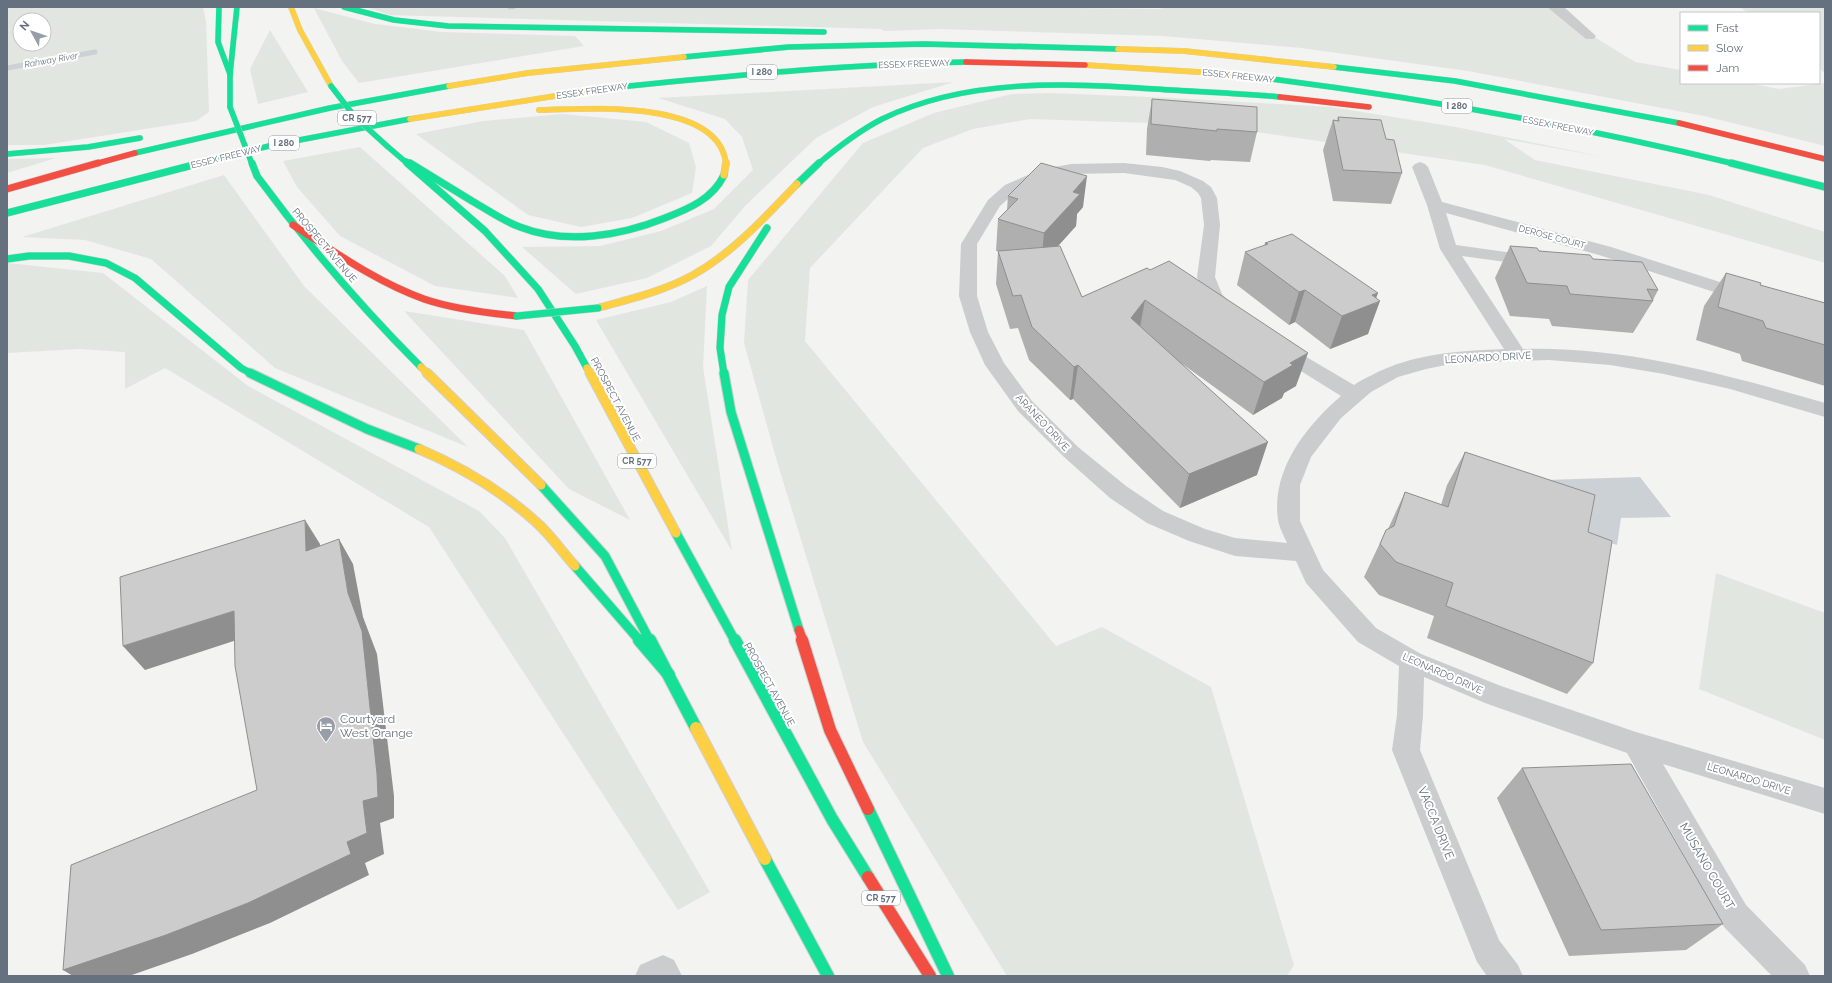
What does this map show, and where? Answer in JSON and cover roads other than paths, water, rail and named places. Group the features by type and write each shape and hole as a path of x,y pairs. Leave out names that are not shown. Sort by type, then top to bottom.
{"main road":[{"path":"219,7 218,42 230,74"},
{"name":"PROSPECT AVENUE","path":"237,7 230,74 230,107 257,176 293,225 376,321 537,481 605,556 828,976"},
{"name":"PROSPECT AVENUE","path":"291,7 300,30 331,86 355,117 485,231 538,290 575,346 825,806 930,976"},
{"path":"344,7 377,17 404,22 441,25 832,32"},
{"path":"902,35 1075,47"},
{"name":"ESSEX FREEWAY","path":"7,189 106,160 299,114 393,95 528,73 789,47 924,44 1075,47 1192,52 1455,81 1657,118 1825,159"},
{"name":"ESSEX FREEWAY","path":"7,213 273,145 444,112 612,87 759,73 908,63 987,62 1083,65 1231,74 1374,93 1464,108 1657,146 1825,187"},
{"path":"293,225 387,282 423,298 481,313 517,316 558,313 598,308 650,293 682,280 705,268 740,240 829,154 850,138 877,123 931,102 993,90 1031,87 1091,86 1250,94 1375,107"},
{"path":"406,161 508,222 532,231 558,235 585,236 635,229 683,212 717,187 728,165 726,154 713,136 702,128 669,116 645,112 598,109 444,112"},
{"path":"194,129 299,114"},
{"path":"1453,116 1562,127"},
{"path":"7,154 88,148 148,137"},
{"path":"796,186 746,257 728,287 722,315 720,348 731,412 830,730 948,976"},
{"path":"7,259 29,256 69,256 106,263 135,278 241,368 277,387 367,429 432,454 494,489 537,523 669,675"}],"street":[{"path":"1553,7 1560,10 1590,36"},
{"path":"1420,167 1435,205 1449,249 1517,354"},
{"name":"ARANEO DRIVE","path":"1245,325 1214,296 1206,277 1212,225 1210,198 1205,190 1197,184 1180,176 1162,172 1124,168 1071,169 1044,173 1011,188 994,203 969,244 968,296 978,332 995,365 1026,406 1071,452 1124,497 1155,517 1197,535 1235,547 1303,553"},
{"name":"DEROSE COURT","path":"1435,205 1605,251 1758,300"},
{"path":"1449,249 1550,264"},
{"name":"DEROSE COURT","path":"1620,273 1636,276 1669,272"},
{"path":"1261,338 1355,395"},
{"name":"LEONARDO DRIVE","path":"1825,410 1733,383 1664,368 1610,359 1549,354 1456,357 1423,363 1391,373 1364,388 1334,413 1301,455 1289,485 1289,522 1314,576 1367,635 1412,661 1494,695 1636,744 1825,801"},
{"name":"VACCA DRIVE","path":"1412,661 1410,715 1406,750 1488,951 1507,976"},
{"name":"MUSANO COURT","path":"1636,744 1735,916 1794,976"},
{"path":"651,976 663,972 666,976"}],"waterway":[{"name":"Rahway River","path":"7,68 95,52"}],"place":[{"name":"Courtyard West Orange","path":"326,743"}]}
